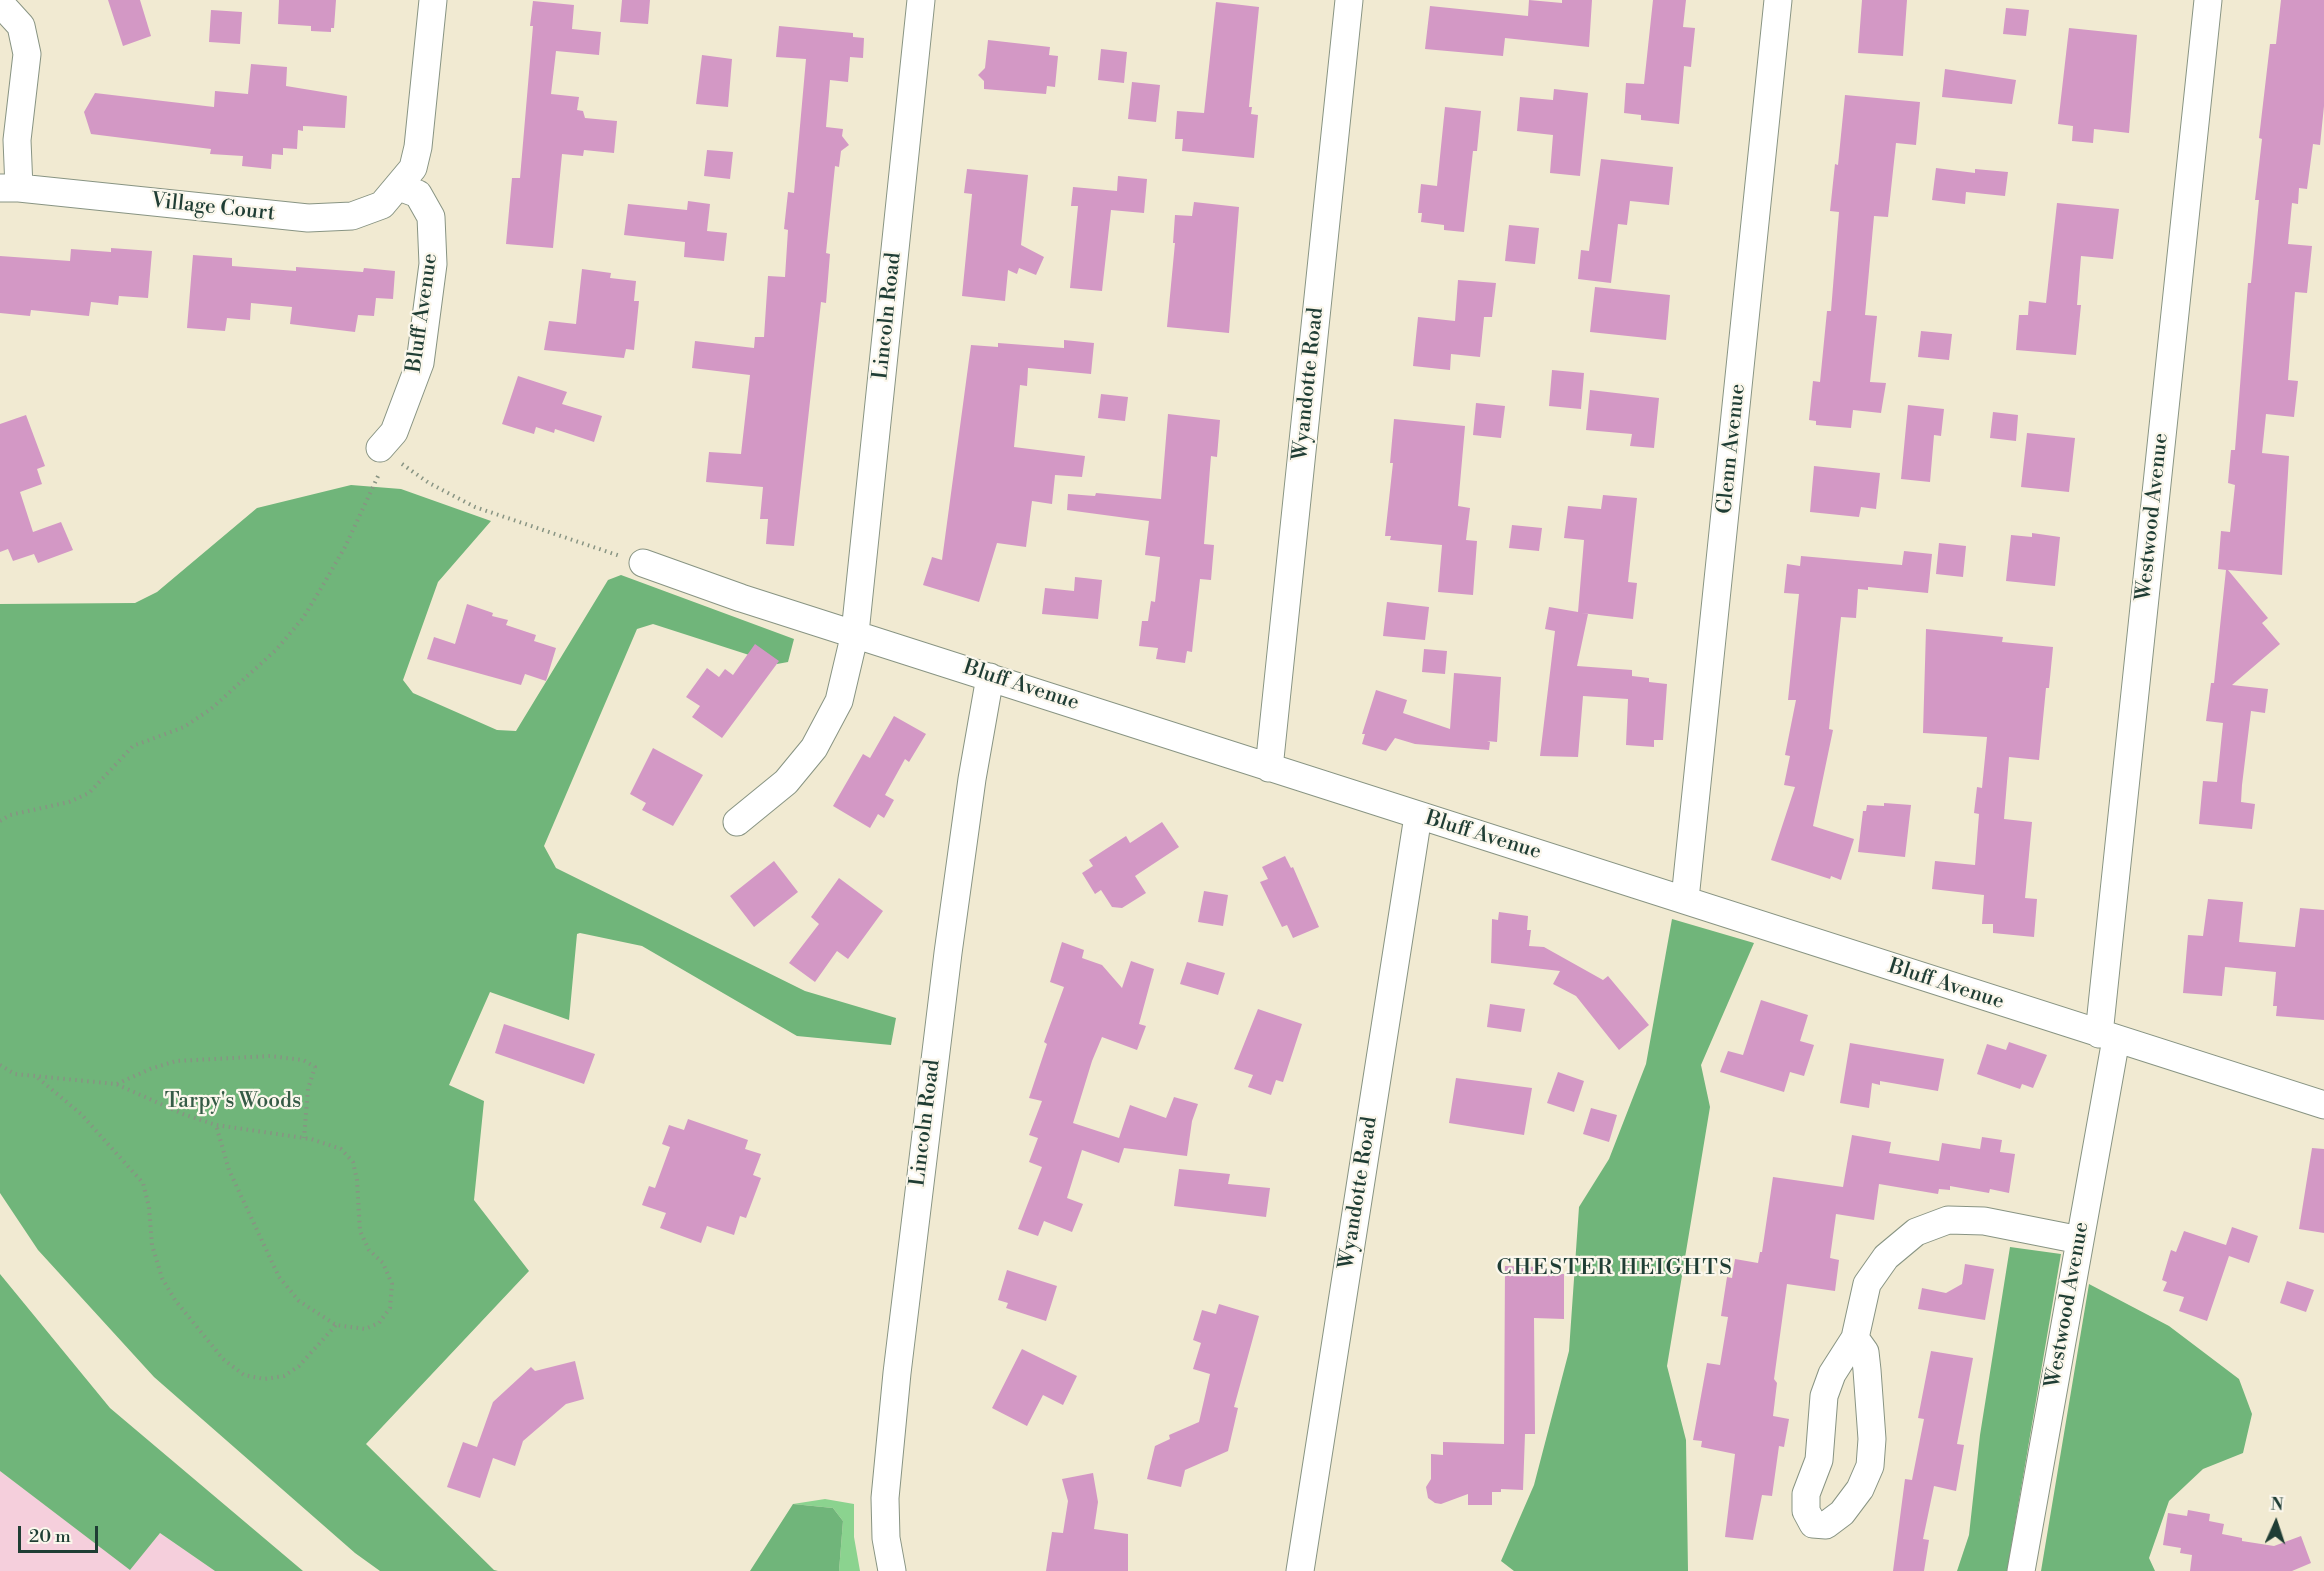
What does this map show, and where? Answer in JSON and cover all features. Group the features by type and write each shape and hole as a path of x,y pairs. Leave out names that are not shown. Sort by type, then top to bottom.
{"street":[{"name":"Village Court","path":"0,3 21,26 27,54 9,188 308,218 352,216 382,205 399,187 412,168 418,147 433,0"},
{"name":"Lincoln Road","path":"737,822 786,782 838,709 855,633 921,0"},
{"name":"Wyandotte Road","path":"1269,768 1349,0"},
{"name":"Glenn Avenue","path":"1685,899 1778,0"},
{"name":"Westwood Avenue","path":"2020,1571 2080,1240 2107,1036 2208,0"},
{"name":"Bluff Avenue","path":"385,451 420,363 433,264 431,217 418,194 399,187"},
{"name":"Bluff Avenue","path":"644,563 741,598 990,676 1418,816 1685,899 2324,1106"},
{"name":"Lincoln Road","path":"892,1571 886,1538 885,1498 896,1383 946,964 972,779 990,676"},
{"name":"Wyandotte Road","path":"1300,1571 1418,816"},
{"path":"1855,1338 1865,1352 1872,1439 1870,1466 1860,1489 1842,1513 1826,1525 1814,1524 1806,1511 1806,1494 1819,1460 1824,1396 1832,1374 1855,1338 1867,1284 1886,1257 1916,1232 1948,1220 1984,1221 2080,1240"}],"path":[{"path":"0,821 10,815 69,802 89,793 133,746 184,727 202,715 276,650 303,618 345,547 385,451 429,483 475,507 644,563"},
{"path":"116,1084 150,1069 176,1061 270,1056 303,1060 315,1067 308,1089 304,1138"},
{"path":"0,1065 15,1074 38,1078 89,1079 116,1084 183,1114 216,1125 304,1138 340,1149 353,1162 357,1180 360,1231 369,1250 382,1263 392,1284 390,1308 379,1323 365,1329 336,1325 299,1300 279,1277 229,1170 216,1125"},
{"path":"38,1078 81,1114 143,1183 149,1208 152,1245 162,1278 175,1300 223,1359 244,1375 264,1379 284,1376 299,1366 336,1325"}],"shaded area":[{"path":"0,1471 130,1569 160,1533 215,1571 0,1571"}],"green space":[{"name":"Tarpy's Woods","path":"351,485 401,489 491,521 438,582 403,680 413,693 497,730 516,731 608,580 621,575 794,639 788,662 777,664 653,624 637,629 544,846 556,868 805,991 896,1018 891,1045 797,1036 642,946 580,933 577,934 569,1020 490,992 449,1085 484,1101 474,1200 529,1271 366,1444 494,1570 498,1571 380,1571 355,1553 154,1377 38,1250 0,1193 0,604 135,603 157,592 257,508"},
{"path":"1672,919 1754,943 1701,1065 1710,1107 1667,1366 1686,1440 1688,1571 1514,1571 1501,1561 1534,1485 1569,1351 1579,1207 1609,1159 1646,1064"},
{"path":"2010,1247 2061,1254 2007,1571 1957,1571 1969,1535 1980,1435"},
{"path":"0,1274 110,1408 303,1571 215,1571 160,1533 130,1570 0,1471"},
{"path":"2089,1284 2169,1326 2239,1379 2252,1414 2243,1453 2203,1469 2169,1501 2149,1558 2155,1571 2041,1571"},
{"path":"825,1499 854,1504 854,1537 860,1571 839,1571 843,1521 833,1508 793,1504"},
{"path":"793,1504 833,1508 843,1521 839,1571 750,1571"}],"building":[{"path":"108,0 140,0 151,36 123,46"},
{"path":"279,0 336,0 334,28 331,28 331,32 311,31 311,26 278,24"},
{"path":"622,0 650,0 648,24 620,22"},
{"path":"1529,0 1562,3 1562,0 1592,0 1589,47 1505,38 1503,56 1425,49 1430,6 1528,16"},
{"path":"1653,0 1686,0 1683,27 1695,28 1691,67 1684,66 1679,124 1641,120 1641,115 1624,113 1626,83 1644,84"},
{"path":"1862,0 1907,0 1903,56 1858,53"},
{"path":"2281,0 2324,0 2324,106 2320,145 2313,144 2307,189 2299,188 2298,204 2292,203 2288,244 2312,246 2307,293 2295,292 2288,380 2298,381 2294,417 2266,414 2262,453 2289,456 2282,575 2228,570 2268,618 2262,623 2280,644 2232,685 2268,689 2265,713 2251,711 2242,785 2241,802 2255,804 2252,829 2199,824 2203,781 2217,782 2223,723 2206,721 2211,683 2214,683 2226,570 2218,569 2221,531 2230,532 2235,485 2228,483 2231,450 2235,450 2248,283 2251,283 2259,200 2255,200 2262,139 2259,138 2270,44 2276,44"},
{"path":"533,1 574,5 572,29 601,32 599,55 556,51 551,94 579,97 577,110 583,111 585,118 617,121 614,153 584,150 583,156 562,154 553,248 506,244 512,178 520,178 533,26 530,26"},
{"path":"1216,2 1259,7 1249,107 1252,107 1251,114 1258,115 1254,158 1182,151 1183,139 1175,139 1177,111 1204,113"},
{"path":"2006,8 2029,10 2026,36 2003,34"},
{"path":"211,10 242,12 240,44 209,42"},
{"path":"779,26 853,33 853,37 864,38 863,58 850,57 848,82 830,80 826,127 843,129 842,136 849,145 841,151 839,167 835,166 826,253 830,254 826,303 821,302 794,546 766,544 768,519 760,519 763,487 706,482 709,452 741,454 750,375 692,368 695,341 754,348 755,337 764,337 768,276 785,277 788,230 784,229 788,192 794,193 806,59 776,57"},
{"path":"2069,28 2137,35 2129,133 2094,129 2093,143 2072,141 2073,126 2058,124"},
{"path":"988,40 1050,47 1049,55 1058,56 1055,87 1047,86 1046,94 984,89 984,81 978,75 985,68"},
{"path":"1101,49 1127,52 1124,83 1098,80"},
{"path":"702,55 732,59 728,107 696,104"},
{"path":"251,64 287,67 286,86 347,96 345,128 303,126 303,131 298,130 297,149 283,148 283,155 272,154 271,169 242,166 243,156 210,154 211,149 91,134 84,112 95,93 214,107 215,91 248,94"},
{"path":"1945,69 2016,80 2012,104 1942,97"},
{"path":"1132,82 1160,85 1156,122 1128,119"},
{"path":"1554,89 1588,93 1580,176 1550,173 1553,135 1517,131 1520,97 1553,100"},
{"path":"1845,95 1920,102 1916,145 1896,143 1888,217 1874,216 1865,315 1877,316 1870,382 1886,383 1881,413 1853,410 1851,428 1816,425 1816,421 1809,420 1813,381 1820,382 1827,311 1831,311 1839,212 1830,211 1835,164 1838,165"},
{"path":"1445,107 1481,111 1477,151 1473,151 1464,232 1444,230 1444,225 1421,222 1422,213 1418,213 1421,184 1437,186"},
{"path":"707,150 733,152 730,179 704,176"},
{"path":"1601,159 1673,167 1669,205 1630,201 1627,225 1618,224 1611,283 1578,279 1581,250 1589,251"},
{"path":"1936,168 1975,173 1975,169 2008,172 2005,196 1966,192 1965,204 1932,200"},
{"path":"967,169 1028,175 1021,245 1044,257 1036,275 1019,268 1017,274 1008,270 1005,301 962,296 972,194 964,193"},
{"path":"1118,176 1147,179 1144,213 1111,210 1102,291 1070,288 1078,206 1071,206 1073,187 1117,191"},
{"path":"688,201 710,204 707,231 727,233 724,261 684,257 685,242 624,235 628,204 687,210"},
{"path":"1194,202 1239,207 1229,333 1167,327 1175,243 1173,243 1175,215 1192,216"},
{"path":"2057,203 2119,209 2113,259 2081,256 2077,305 2081,305 2076,355 2016,350 2019,315 2028,315 2029,301 2046,303"},
{"path":"1509,225 1539,228 1535,264 1505,261"},
{"path":"111,248 152,251 148,298 119,296 118,305 91,302 89,316 31,310 30,316 0,313 0,256 70,261 71,249 111,252"},
{"path":"193,255 232,258 232,266 296,271 296,267 363,272 364,268 395,271 393,299 376,298 374,316 358,315 355,332 290,324 292,307 251,303 250,320 227,318 225,331 187,328"},
{"path":"582,269 611,273 610,278 636,281 634,301 639,301 634,350 626,349 624,358 544,350 549,321 576,324"},
{"path":"1458,280 1496,283 1492,317 1484,317 1480,357 1451,354 1450,370 1413,366 1418,317 1455,321"},
{"path":"1595,287 1670,295 1666,340 1590,332"},
{"path":"1921,331 1952,334 1949,360 1918,357"},
{"path":"1064,340 1094,343 1091,374 1028,368 1027,386 1020,385 1014,447 1085,456 1082,477 1055,475 1052,504 1032,501 1026,547 997,543 979,602 923,585 932,557 942,560 971,345 998,347 998,343 1064,348"},
{"path":"1552,370 1584,373 1581,409 1549,406"},
{"path":"518,376 567,392 562,404 602,416 594,442 555,429 554,433 536,427 534,434 502,424"},
{"path":"1590,390 1659,398 1654,448 1630,446 1632,434 1586,430"},
{"path":"1101,394 1128,397 1125,421 1098,418"},
{"path":"1476,403 1505,406 1501,438 1473,435"},
{"path":"1908,405 1944,409 1941,436 1934,435 1930,482 1901,479"},
{"path":"1993,412 2018,415 2016,441 1990,438"},
{"path":"1168,414 1220,420 1217,457 1211,456 1204,544 1214,545 1211,580 1200,579 1192,652 1187,651 1185,663 1156,659 1158,648 1139,646 1142,621 1148,621 1151,601 1155,602 1160,557 1145,555 1149,521 1067,510 1068,494 1095,496 1096,493 1161,499"},
{"path":"26,415 45,466 37,469 42,484 20,492 33,532 61,522 73,550 38,563 34,554 13,561 8,549 0,552 0,424"},
{"path":"1394,419 1465,426 1458,506 1470,508 1466,540 1477,541 1473,595 1438,592 1442,545 1390,540 1391,536 1385,536 1393,463 1390,463"},
{"path":"2027,433 2075,438 2069,492 2021,487"},
{"path":"1814,466 1880,473 1876,509 1861,507 1859,517 1810,512"},
{"path":"1603,495 1637,498 1628,582 1637,583 1633,619 1581,613 1588,614 1577,666 1632,670 1632,676 1649,678 1649,682 1667,684 1663,740 1654,740 1654,747 1626,745 1628,699 1583,696 1578,757 1540,756 1555,631 1545,629 1549,607 1578,612 1584,540 1564,538 1568,506 1601,509"},
{"path":"1512,525 1542,528 1539,551 1509,548"},
{"path":"2032,533 2060,537 2055,586 2006,581 2011,535 2032,537"},
{"path":"1939,543 1966,546 1963,577 1936,574"},
{"path":"1904,551 1932,554 1928,593 1868,587 1868,590 1858,589 1856,618 1841,617 1829,729 1833,730 1813,826 1854,839 1841,880 1831,876 1830,879 1771,860 1795,787 1784,785 1790,756 1785,755 1796,700 1788,700 1799,594 1784,593 1787,564 1800,566 1801,556 1902,565"},
{"path":"1075,577 1102,580 1098,619 1042,614 1045,588 1074,591"},
{"path":"1387,602 1429,607 1425,640 1383,636"},
{"path":"467,604 493,613 492,616 508,620 506,625 536,635 534,641 556,648 546,681 525,674 521,685 427,659 434,637 455,644"},
{"path":"1926,629 2003,637 2002,642 2053,647 2049,688 2046,688 2039,760 2009,757 2004,819 2032,822 2025,898 2037,899 2034,937 1993,933 1993,924 1982,924 1984,895 1932,889 1935,861 1975,865 1979,814 1974,813 1977,787 1982,788 1987,737 1923,733"},
{"path":"755,644 779,661 722,738 692,717 700,706 686,697 707,668 719,677 725,669 733,675"},
{"path":"1424,649 1447,651 1445,674 1422,672"},
{"path":"1454,673 1501,677 1497,742 1487,741 1490,742 1489,750 1415,744 1395,738 1386,751 1362,744 1365,734 1362,734 1376,690 1407,700 1403,713 1450,729"},
{"path":"894,716 926,734 909,762 905,759 885,795 894,800 884,818 878,814 870,828 833,806 863,754 870,758"},
{"path":"653,748 703,775 673,826 642,810 646,803 630,794"},
{"path":"1884,803 1911,805 1905,857 1858,852 1863,811 1866,811 1867,805 1884,806"},
{"path":"1162,822 1179,847 1135,876 1146,893 1122,908 1112,907 1101,890 1095,894 1082,873 1093,866 1089,860 1126,836 1130,843"},
{"path":"1285,856 1291,868 1293,867 1319,927 1293,938 1287,925 1282,927 1260,882 1268,879 1262,867"},
{"path":"774,861 798,892 754,927 730,896"},
{"path":"839,878 883,911 848,959 837,951 815,982 789,963 819,924 811,917"},
{"path":"1204,891 1228,895 1223,926 1198,922"},
{"path":"2208,899 2243,902 2239,942 2295,947 2300,908 2324,910 2324,1020 2276,1016 2277,1006 2273,1006 2276,972 2225,967 2222,996 2183,993 2188,935 2203,936"},
{"path":"1499,912 1528,916 1527,930 1531,930 1529,946 1544,947 1603,980 1608,976 1649,1025 1619,1050 1576,996 1553,984 1560,971 1491,963 1492,919 1498,920"},
{"path":"1062,942 1084,950 1082,958 1102,965 1122,988 1131,961 1154,969 1139,1024 1146,1026 1137,1050 1102,1037 1092,1061 1073,1123 1119,1138 1130,1105 1166,1118 1174,1097 1198,1104 1192,1121 1187,1156 1124,1148 1119,1163 1082,1150 1067,1198 1083,1204 1072,1232 1044,1221 1038,1236 1018,1229 1042,1167 1029,1162 1038,1138 1029,1135 1042,1101 1029,1098 1047,1044 1044,1042 1064,987 1050,982"},
{"path":"1187,962 1225,973 1218,995 1180,984"},
{"path":"1761,1000 1808,1015 1800,1041 1814,1045 1804,1076 1790,1072 1784,1092 1720,1072 1728,1051 1743,1055"},
{"path":"1490,1004 1525,1009 1521,1032 1487,1027"},
{"path":"1258,1009 1302,1024 1283,1082 1276,1080 1271,1095 1248,1087 1253,1075 1234,1069"},
{"path":"504,1024 595,1054 584,1084 495,1053"},
{"path":"2009,1042 2047,1055 2033,1088 2022,1084 2020,1089 1977,1074 1987,1044 2006,1050"},
{"path":"1850,1043 1944,1059 1938,1091 1880,1081 1880,1085 1872,1083 1869,1108 1840,1103"},
{"path":"1558,1072 1584,1081 1574,1112 1547,1103"},
{"path":"1456,1078 1532,1088 1524,1135 1449,1123"},
{"path":"1591,1108 1617,1115 1609,1142 1583,1134"},
{"path":"688,1119 748,1140 745,1149 761,1154 753,1175 761,1178 746,1218 740,1216 734,1235 707,1226 701,1243 660,1228 666,1213 642,1205 649,1186 655,1188 670,1147 662,1144 669,1125 684,1130"},
{"path":"1852,1135 1891,1142 1889,1153 1939,1161 1942,1143 1980,1149 1982,1137 2002,1140 2000,1152 2015,1154 2009,1193 1990,1189 1989,1193 1950,1186 1950,1190 1939,1189 1938,1194 1879,1184 1874,1220 1836,1214 1830,1258 1839,1260 1835,1291 1787,1284 1774,1379 1777,1383 1773,1416 1789,1419 1784,1447 1779,1446 1772,1496 1762,1495 1753,1540 1725,1537 1735,1454 1701,1447 1702,1441 1693,1440 1707,1363 1720,1365 1728,1317 1721,1316 1727,1277 1732,1278 1735,1259 1758,1263 1760,1252 1762,1252 1773,1177 1843,1187"},
{"path":"2312,1148 2324,1149 2324,1233 2299,1229"},
{"path":"1179,1169 1230,1174 1228,1184 1270,1188 1266,1217 1174,1206"},
{"path":"2232,1227 2258,1236 2249,1263 2229,1256 2207,1321 2179,1311 2184,1297 2163,1291 2167,1282 2162,1280 2171,1250 2176,1252 2184,1231 2226,1245"},
{"path":"1965,1264 1994,1269 1985,1320 1918,1309 1922,1288 1946,1293 1962,1284"},
{"path":"1505,1266 1539,1267 1539,1274 1564,1274 1564,1319 1534,1318 1535,1434 1525,1434 1523,1490 1501,1489 1501,1492 1492,1492 1492,1505 1468,1505 1468,1494 1441,1504 1435,1503 1428,1498 1426,1487 1431,1479 1431,1454 1443,1455 1443,1442 1504,1444"},
{"path":"1007,1270 1057,1286 1046,1321 1006,1308 1008,1303 998,1300"},
{"path":"2287,1281 2314,1290 2306,1312 2280,1303"},
{"path":"1219,1304 1259,1316 1234,1407 1238,1408 1228,1451 1185,1470 1181,1487 1147,1479 1155,1446 1170,1439 1169,1435 1199,1422 1210,1374 1193,1369 1201,1343 1193,1340 1202,1310 1216,1314"},
{"path":"1022,1349 1077,1376 1063,1405 1043,1395 1027,1426 992,1408"},
{"path":"1931,1351 1973,1358 1957,1444 1964,1445 1956,1491 1934,1486 1923,1539 1929,1540 1924,1571 1893,1571 1905,1479 1912,1480 1924,1419 1918,1418"},
{"path":"575,1361 584,1399 566,1404 523,1441 515,1466 493,1458 480,1498 447,1487 463,1442 477,1447 493,1402 531,1367 535,1371"},
{"path":"1093,1473 1098,1502 1094,1529 1128,1534 1128,1571 1046,1571 1052,1532 1063,1533 1068,1501 1062,1479"},
{"path":"2188,1510 2210,1514 2209,1521 2224,1524 2222,1534 2242,1538 2242,1541 2274,1546 2301,1536 2311,1563 2292,1571 2190,1571 2192,1555 2180,1553 2181,1548 2163,1545 2168,1513 2187,1516"}],"district":[{"name":"CHESTER HEIGHTS","path":"1615,1269"}]}
